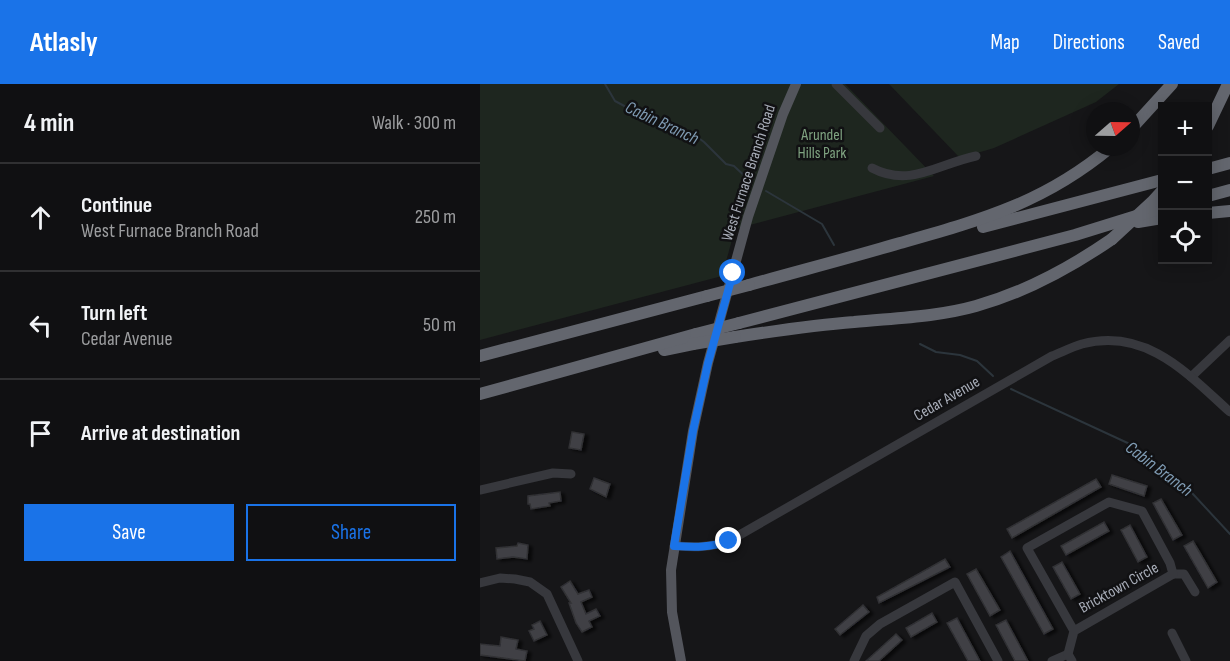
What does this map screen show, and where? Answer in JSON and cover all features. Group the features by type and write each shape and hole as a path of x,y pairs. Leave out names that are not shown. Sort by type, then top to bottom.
{"highway":[{"path":"1140,119 1172,84"},
{"path":"1212,118 1228,84"},
{"path":"480,356 749,285 971,223 1016,207 1073,176 1099,156"},
{"path":"1212,168 1230,163"},
{"path":"854,256 973,229 1158,181"},
{"path":"1212,195 1230,190"},
{"path":"694,339 735,337 818,325 940,313 974,306 1020,290 1088,256 1112,239 1158,195"},
{"path":"1075,235 1097,226 1158,209"},
{"path":"1212,213 1230,211"},
{"path":"480,395 694,339 739,323 1075,235 1158,219"}],"main road":[{"name":"West Furnace Branch Road","path":"681,661 670,592 674,546 693,431 708,363 748,217 783,114 796,84"}],"street":[{"path":"836,84 880,128"},
{"path":"872,168 884,175 906,178 976,156"},
{"path":"1191,376 1230,340"},
{"name":"Cedar Avenue","path":"674,546 716,546 729,541 1052,356 1082,344 1106,341 1147,347 1169,358 1230,412"},
{"path":"480,490 553,473 571,474"},
{"name":"Bricktown Circle","path":"1070,657 1074,631 1027,548 1109,502 1142,512 1170,563 1173,574 1074,631"},
{"path":"1173,574 1184,573 1195,592"},
{"path":"480,583 500,578 515,579 530,582 547,594 578,661"},
{"path":"854,661 866,636 880,624 955,582 998,661"},
{"path":"1172,633 1186,661"},
{"path":"1052,661 1070,657"}],"green space":[{"name":"Arundel Hills Park","path":"480,84 845,84 934,176 735,229 722,276 480,340"},
{"path":"889,84 1119,84 1096,102 1086,102 1086,107 994,148 960,158"}],"building":[{"path":"572,432 584,434 581,450 569,448"},
{"path":"1112,475 1147,486 1144,496 1109,484"},
{"path":"594,478 610,484 606,497 590,489"},
{"path":"1096,479 1101,487 1012,538 1007,529"},
{"path":"560,492 561,501 549,503 550,506 531,509 528,504 528,496"},
{"path":"1161,499 1182,535 1173,540 1153,503"},
{"path":"1104,522 1109,531 1066,555 1061,546"},
{"path":"1130,525 1147,557 1138,562 1121,530"},
{"path":"1193,541 1217,582 1208,588 1184,546"},
{"path":"518,543 528,545 527,559 513,557 497,559 496,548 517,546"},
{"path":"1010,551 1053,629 1044,634 1001,557"},
{"path":"945,559 950,567 879,603 877,597"},
{"path":"1062,562 1080,594 1071,599 1053,567"},
{"path":"976,569 1000,610 990,616 967,574"},
{"path":"570,581 578,594 589,590 592,597 581,602 586,614 596,609 600,616 589,621 592,627 582,632 576,623 569,603 571,603 561,587"},
{"path":"863,605 869,612 840,635 835,629"},
{"path":"932,613 937,622 911,637 906,628"},
{"path":"957,618 980,661 968,661 947,623"},
{"path":"1006,620 1028,661 1015,661 996,625"},
{"path":"540,621 547,635 534,641 529,631 534,629 532,625"},
{"path":"896,634 902,640 879,661 866,661"},
{"path":"501,637 518,640 516,649 527,651 525,661 480,655 480,644 500,646"}],"waterway":[{"name":"Cabin Branch","path":"605,84 615,101 658,124 666,124 696,136 726,164 734,166 751,182"},
{"name":"Cabin Branch","path":"766,191 822,224 834,245"},
{"name":"Cabin Branch","path":"920,344 936,352 960,355 977,361 993,376"},
{"name":"Cabin Branch","path":"1011,389 1132,445 1192,493 1230,534"}],"route":[{"path":"729,541 716,546 674,546 693,431 708,363 733,273"}]}
